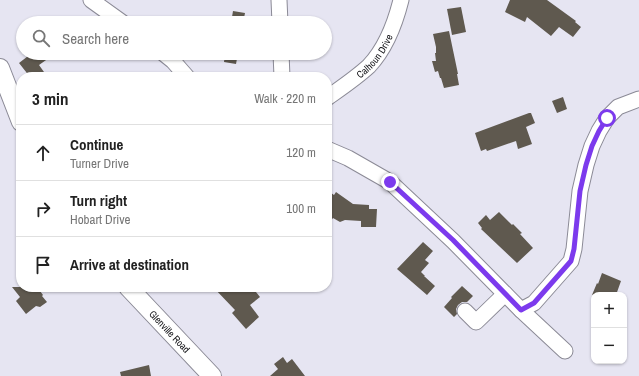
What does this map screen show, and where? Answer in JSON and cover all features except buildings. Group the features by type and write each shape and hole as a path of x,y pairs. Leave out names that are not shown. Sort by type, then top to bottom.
{"main road":[{"path":"0,68 16,109"},
{"name":"Glenville Road","path":"133,292 212,376"}],"street":[{"path":"91,0 113,16"},
{"path":"279,0 280,16"},
{"name":"Calhoun Drive","path":"332,94 368,66 379,53 387,40 396,17 400,0"},
{"path":"172,60 183,72"},
{"path":"281,60 282,72"},
{"path":"521,310 534,303 571,261 574,249 580,191 592,146 607,118 618,107 639,99"},
{"path":"332,151 348,158 390,182 453,240 521,310 565,351"},
{"path":"465,311 476,322 505,294"}],"route":[{"path":"390,182 453,240 521,310 534,303 571,261 574,249 580,191 586,165 592,146 607,118"}]}
